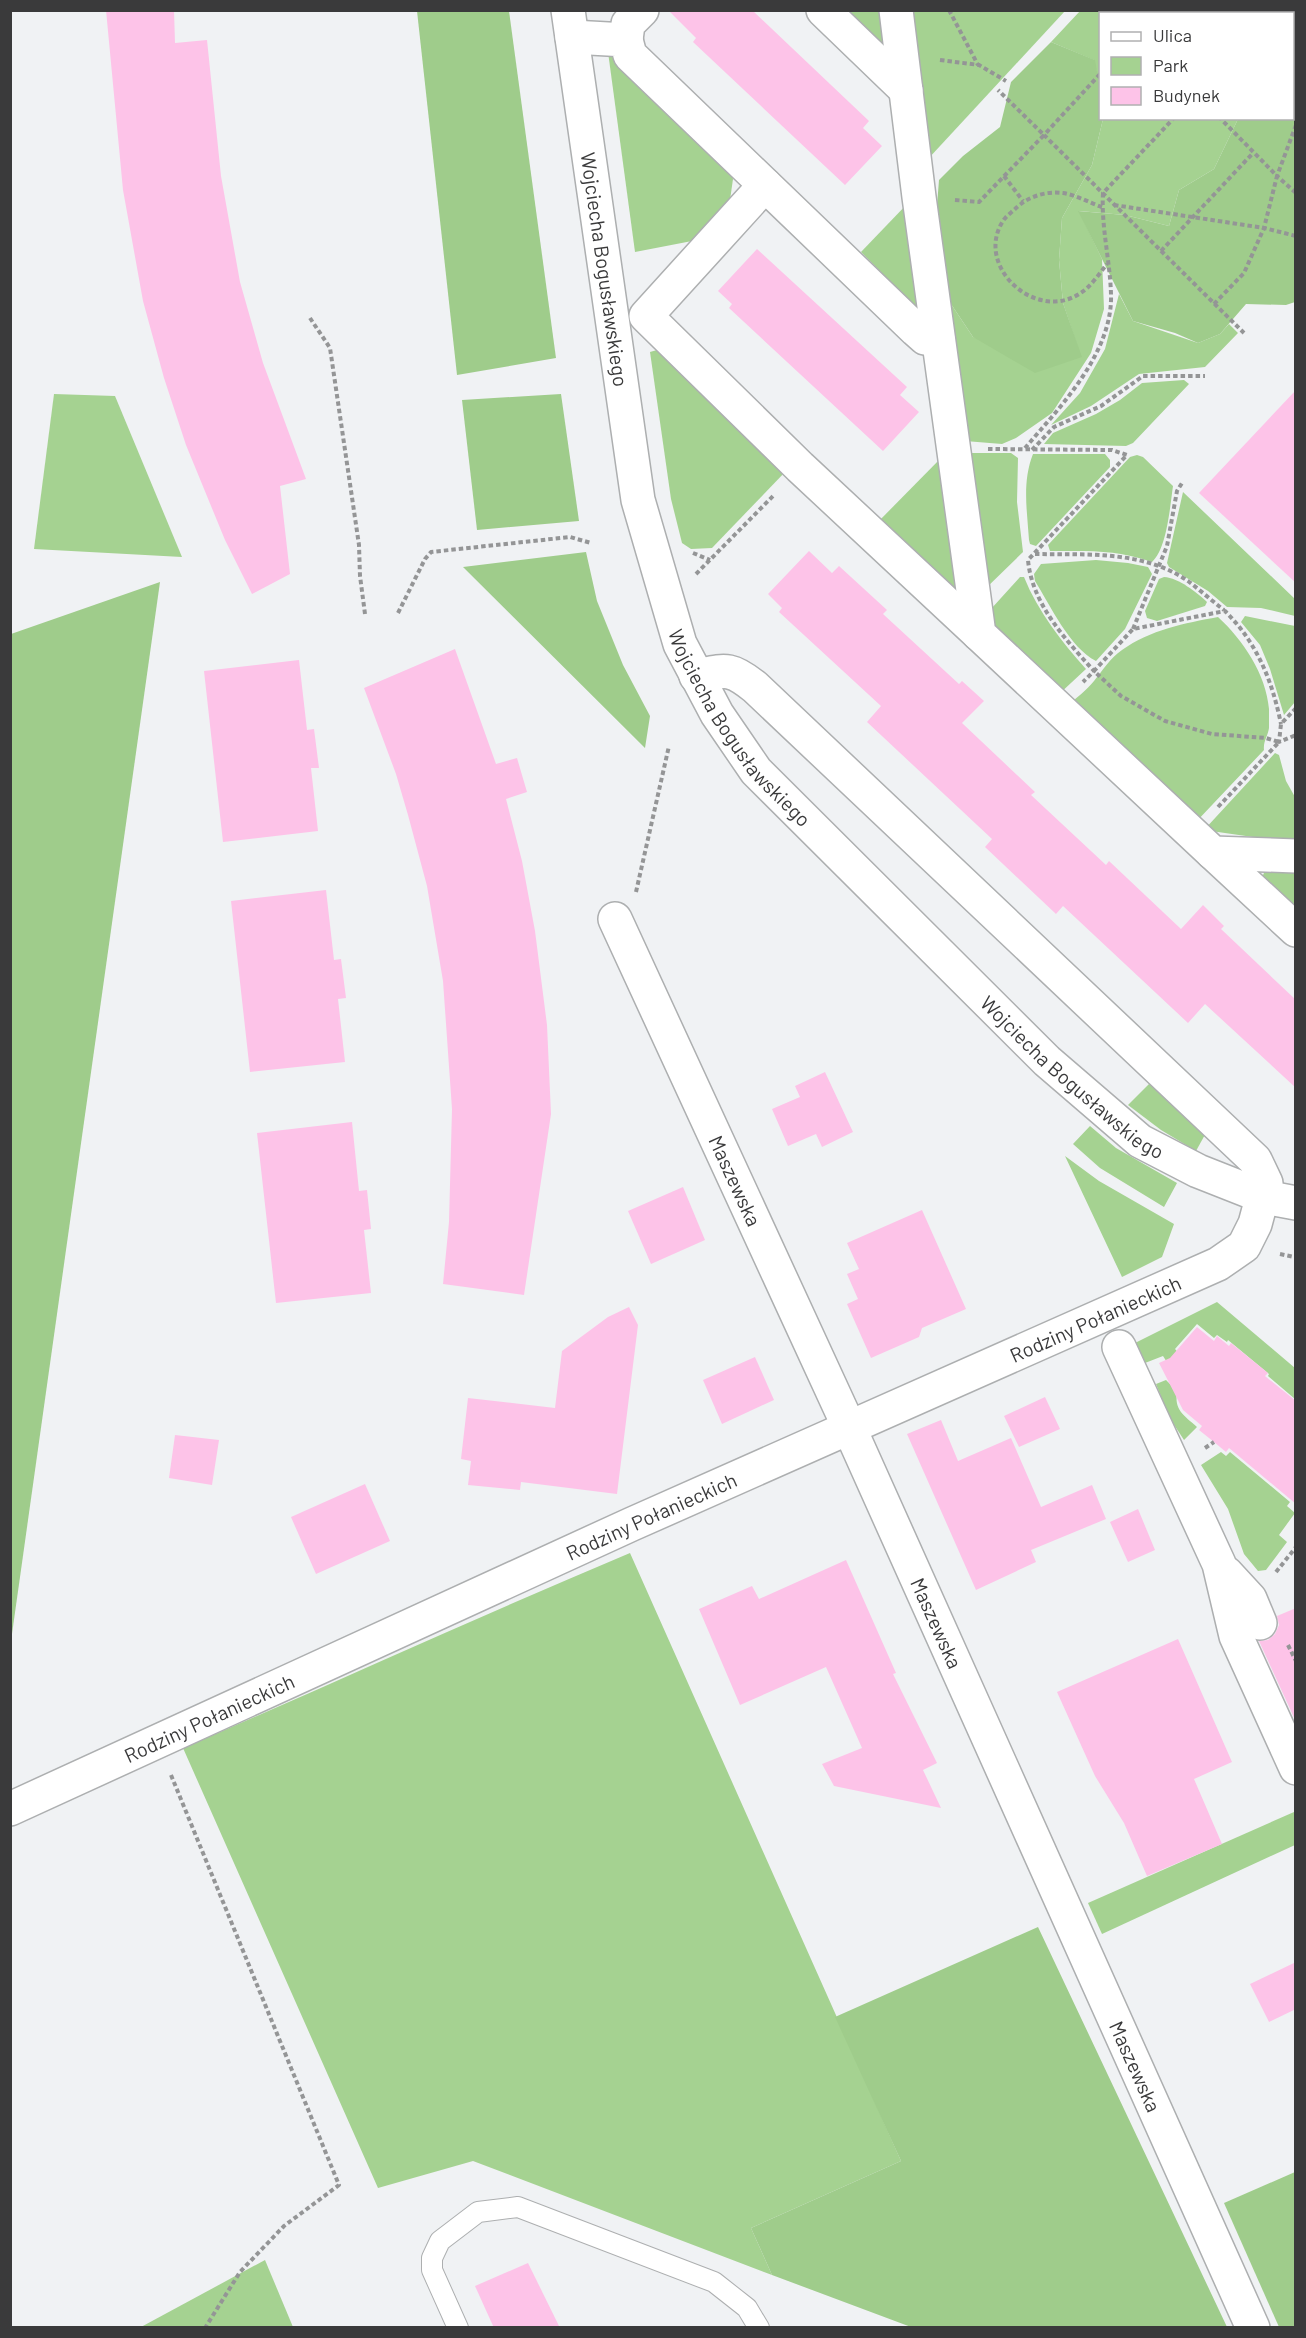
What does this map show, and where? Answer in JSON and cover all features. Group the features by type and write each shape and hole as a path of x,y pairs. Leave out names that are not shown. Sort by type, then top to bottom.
{"street":[{"path":"642,10 628,24 626,40 630,55 922,336 939,339"},
{"path":"823,10 904,76"},
{"path":"896,10 952,448 979,634"},
{"path":"570,24 626,40"},
{"name":"Wojciecha Bogusławskiego","path":"570,24 638,500 680,644 731,737 756,771 1047,1061 1140,1141 1198,1172 1264,1197 1296,1203"},
{"path":"612,324 646,316 765,185"},
{"path":"646,316 800,467 1296,930"},
{"path":"696,676 724,671 738,674 763,695 1255,1160 1266,1183 1264,1197"},
{"path":"1213,853 1296,856"},
{"name":"Maszewska","path":"625,907 849,1427 1253,2328"},
{"name":"Rodziny Połanieckich","path":"10,1809 849,1427 1229,1258 1244,1246 1255,1224 1264,1197"},
{"path":"1119,1347 1219,1564 1236,1636 1296,1768"},
{"path":"1219,1564 1250,1599 1260,1623"}],"lane":[{"path":"1103,1316 1119,1347"},
{"path":"458,2328 432,2270 432,2258 440,2241 478,2212 518,2207 714,2282 747,2308 759,2328"}],"path":[{"path":"949,10 979,65"},
{"path":"904,76 939,60 979,65 1006,81"},
{"path":"919,197 979,202 1099,76"},
{"path":"999,90 1244,333"},
{"path":"1024,449 1074,390 1093,360 1105,332 1111,296 1102,207 1103,193 1172,120"},
{"path":"1222,120 1296,193"},
{"path":"1214,304 1244,273 1264,228 1277,176 1296,125"},
{"path":"1161,251 1253,153"},
{"path":"1004,176 1023,201"},
{"path":"1102,207 1065,194 1035,196 1023,201 1004,220 997,237 996,255 1005,274 1016,287 1032,298 1050,303 1082,293 1108,263"},
{"path":"1114,205 1264,228 1296,236"},
{"path":"310,318 330,348 359,545 365,614"},
{"path":"1032,450 1054,427 1101,406 1143,376 1205,376"},
{"path":"952,448 1112,450 1127,455 1028,560 1029,575 1038,595 1063,636 1094,671 1121,696 1165,721 1212,734 1266,738 1279,742"},
{"path":"668,603 800,467"},
{"path":"1094,671 1133,629 1167,546 1177,492 1182,483"},
{"path":"398,613 425,559 431,552 570,537 591,543"},
{"path":"1035,554 1121,555 1159,566 1186,580 1239,625 1257,653 1274,691 1281,724 1279,742"},
{"path":"1133,629 1225,611"},
{"path":"1281,724 1296,708"},
{"path":"1227,797 1279,742 1296,735"},
{"path":"625,907 669,746"},
{"path":"1269,1580 1296,1547"},
{"path":"158,1742 339,2185 284,2226 240,2272 205,2328"}],"green space":[{"path":"908,10 1065,11 928,159"},
{"path":"417,11 509,11 556,358 457,375"},
{"path":"842,11 885,11 888,50"},
{"path":"1080,11 1295,11 1295,43 1294,12 1099,12 1099,83 1094,60 1051,42"},
{"path":"1051,42 1095,60 1099,82 1099,120 1103,120 1092,165 1062,218 1059,260 1063,303 1082,357 1035,373 973,337 945,295 935,231 939,180 963,156 1000,127 1011,82"},
{"path":"1294,43 1296,43 1295,302 1286,305 1246,304 1220,334 1198,343 1175,333 1133,321 1078,211 1125,215 1169,226 1179,190 1214,169 1238,120 1294,120"},
{"path":"608,52 729,166 733,179 730,200 692,241 635,252"},
{"path":"1103,120 1238,120 1214,169 1179,190 1169,226 1125,215 1079,211 1102,259 1104,309 1091,353 1052,413 1016,438 1002,444 965,441 945,295 973,337 1081,357 1063,303 1059,260 1062,218 1092,165"},
{"path":"909,202 923,315 861,252"},
{"path":"1119,294 1133,321 1198,343 1220,334 1229,324 1238,333 1205,367 1139,374 1091,406 1051,425 1080,393 1105,349"},
{"path":"657,350 787,470 712,548 691,549 682,543 671,499 650,352"},
{"path":"1184,380 1189,384 1133,443 1126,446 1044,444 1053,433 1096,414 1120,400 1142,383"},
{"path":"54,394 115,396 182,557 34,549"},
{"path":"561,394 579,521 477,530 462,400"},
{"path":"1011,453 1018,458 1017,502 1023,552 983,591 967,454"},
{"path":"1033,454 1105,454 1110,460 1110,467 1036,546 1030,544 1029,540 1026,496 1027,475"},
{"path":"1137,455 1143,457 1173,486 1164,538 1152,562 1113,553 1050,551 1048,545 1130,457"},
{"path":"942,457 959,598 876,524"},
{"path":"1183,492 1295,599 1295,616 1261,608 1227,607 1208,591 1169,567 1167,563"},
{"path":"586,552 597,601 623,665 650,716 645,748 463,567"},
{"path":"1096,560 1148,567 1152,574 1125,629 1096,661 1069,636 1035,581 1034,574 1041,564"},
{"path":"1020,577 1024,577 1051,626 1086,669 1057,696 992,631 991,609"},
{"path":"1164,577 1176,580 1193,590 1207,602 1205,606 1157,621 1147,618 1145,611 1159,579"},
{"path":"160,582 11,1641 11,634"},
{"path":"1245,616 1295,626 1295,702 1284,715 1260,645 1241,622"},
{"path":"1218,617 1236,636 1252,658 1258,671 1267,696 1269,728 1264,750 1195,823 1067,706 1085,691 1114,657 1133,643 1168,628"},
{"path":"1275,753 1279,755 1286,781 1295,797 1295,843 1204,830"},
{"path":"1295,864 1295,916 1262,877 1265,871"},
{"path":"1151,1082 1207,1131 1196,1151 1161,1130 1128,1105"},
{"path":"1090,1126 1116,1148 1177,1183 1164,1207 1100,1168 1073,1144"},
{"path":"1065,1156 1099,1181 1174,1224 1162,1257 1122,1277"},
{"path":"1217,1302 1295,1368 1295,1399 1228,1340 1227,1342 1217,1335 1214,1338 1197,1324 1175,1349 1182,1357 1172,1370 1163,1356 1145,1363 1135,1343"},
{"path":"1166,1380 1177,1391 1176,1398 1181,1412 1197,1427 1184,1440 1169,1417 1156,1384"},
{"path":"1221,1452 1226,1456 1230,1452 1290,1502 1287,1506 1295,1513 1279,1535 1287,1542 1266,1570 1258,1571 1244,1554 1228,1509 1201,1465"},
{"path":"630,1553 901,2161 751,2228 772,2275 473,2161 378,2188 183,1748"},
{"path":"1294,1812 1295,1845 1102,1934 1088,1903"},
{"path":"1038,1927 1227,2327 911,2327 772,2275 751,2228 901,2161 835,2017"},
{"path":"1295,2172 1295,2327 1279,2327 1224,2203"},
{"path":"265,2260 293,2327 141,2327"}],"building":[{"path":"106,10 174,10 175,43 207,40 221,176 240,282 263,363 306,479 280,486 290,574 252,594 225,540 186,445 164,378 143,301 123,190"},
{"path":"668,10 752,10 869,121 863,128 882,146 845,185 693,42 696,38"},
{"path":"757,249 907,387 900,395 919,412 883,451 729,308 732,304 718,291"},
{"path":"1296,390 1296,583 1199,493"},
{"path":"809,551 832,573 839,566 887,610 883,614 959,684 962,681 984,701 962,723 1035,792 1031,795 1106,865 1109,861 1181,929 1203,905 1224,926 1221,929 1296,1000 1296,1088 1205,1004 1188,1023 1063,906 1056,914 985,847 992,839 867,722 881,706 779,612 782,608 768,594"},
{"path":"455,649 496,764 517,758 527,792 506,799 522,861 535,931 547,1025 551,1114 524,1295 443,1284 449,1222 452,1109 443,981 427,886 408,815 396,774 364,688"},
{"path":"299,660 307,730 314,729 319,768 311,768 318,831 223,842 204,671"},
{"path":"326,890 334,960 341,959 346,998 338,999 345,1062 250,1072 231,901"},
{"path":"825,1072 853,1132 822,1147 816,1134 788,1146 772,1109 800,1097 795,1086"},
{"path":"352,1122 359,1191 367,1190 371,1229 364,1230 371,1293 276,1303 257,1133"},
{"path":"683,1187 705,1240 651,1264 628,1211"},
{"path":"922,1210 966,1309 922,1328 919,1337 871,1358 847,1304 858,1299 847,1274 859,1269 847,1243"},
{"path":"629,1307 638,1325 617,1494 521,1482 520,1490 468,1485 471,1461 461,1459 468,1398 555,1408 562,1351 608,1317"},
{"path":"1197,1327 1214,1341 1217,1336 1229,1346 1231,1343 1268,1373 1265,1376 1296,1401 1296,1504 1229,1448 1226,1452 1199,1430 1202,1426 1183,1410 1159,1363 1170,1358"},
{"path":"755,1357 774,1400 722,1424 703,1380"},
{"path":"1045,1397 1060,1429 1019,1447 1004,1416"},
{"path":"941,1420 958,1461 1011,1438 1041,1507 1092,1485 1106,1519 1031,1550 1036,1562 976,1590 907,1434"},
{"path":"175,1435 219,1440 212,1485 169,1478"},
{"path":"365,1484 390,1541 316,1574 291,1517"},
{"path":"1138,1509 1155,1550 1128,1562 1110,1522"},
{"path":"846,1560 896,1673 893,1674 937,1763 923,1770 941,1808 834,1786 822,1764 862,1748 826,1667 740,1705 699,1609 752,1586 759,1599"},
{"path":"1296,1608 1296,1722 1259,1641 1268,1640 1275,1634 1279,1625 1277,1616"},
{"path":"1178,1639 1232,1762 1194,1779 1222,1844 1147,1876 1124,1823 1095,1776 1057,1692"},
{"path":"1296,1962 1296,2009 1269,2022 1250,1984"},
{"path":"528,2263 560,2328 494,2328 475,2286"}]}
